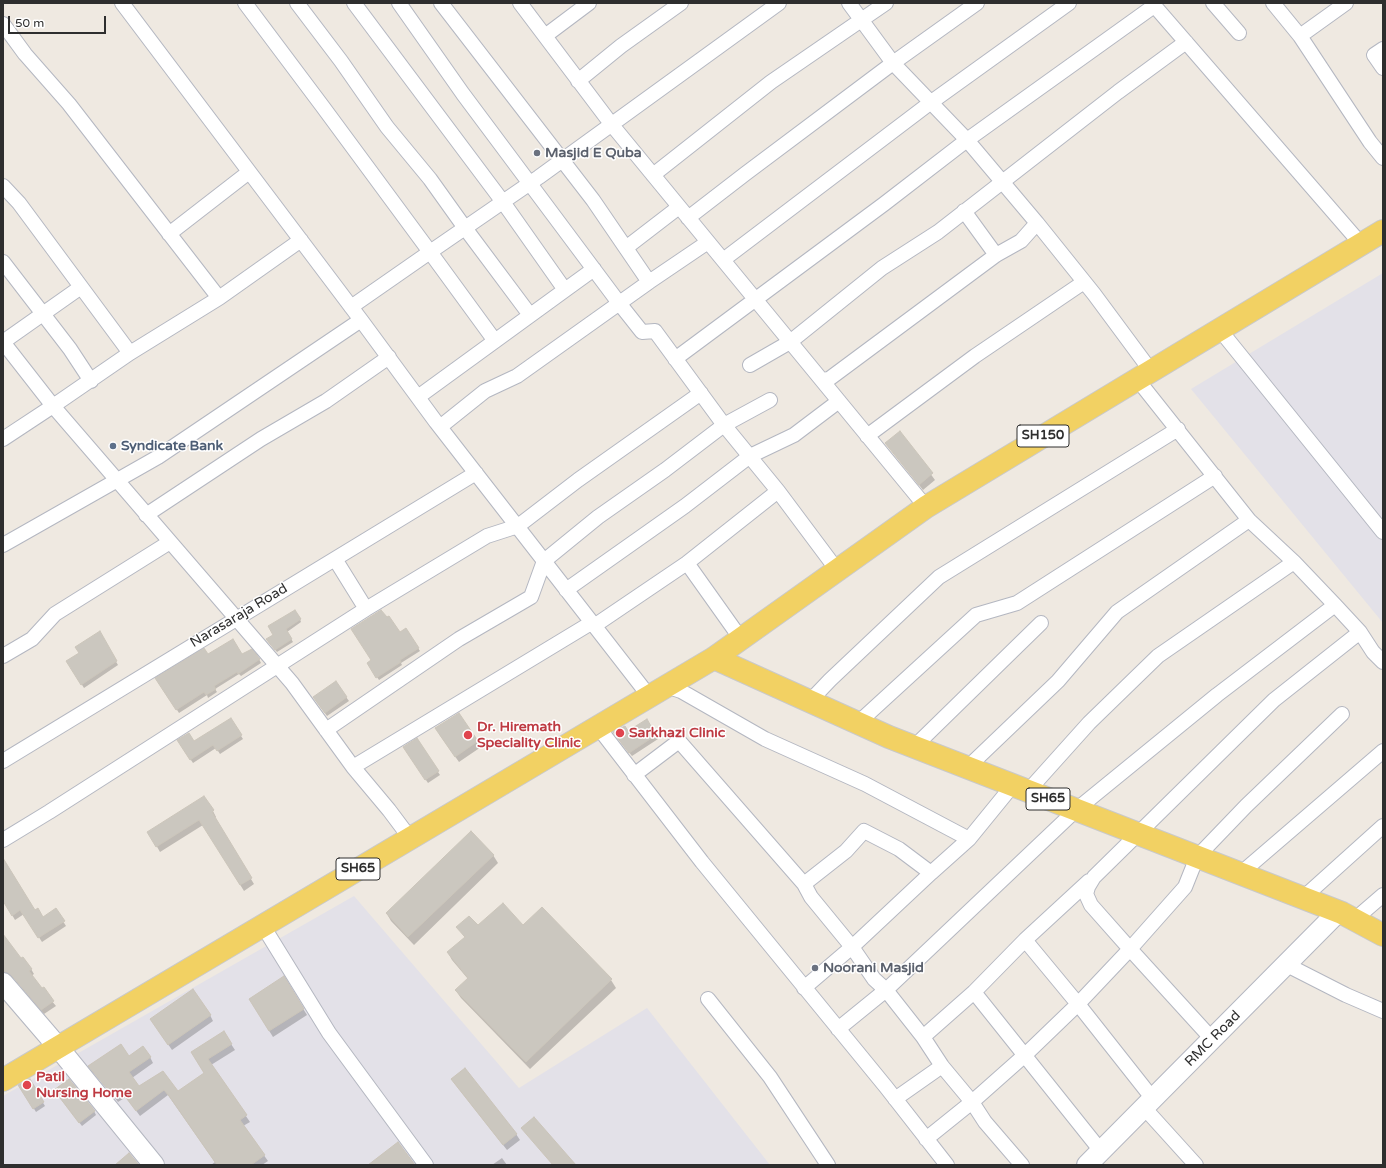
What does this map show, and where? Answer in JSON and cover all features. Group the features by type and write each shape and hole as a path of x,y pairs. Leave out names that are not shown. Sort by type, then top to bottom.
{"main road":[{"name":"SH150","path":"714,658 926,507 1383,231"},
{"name":"SH65","path":"3,1080 714,658 914,747 1303,898 1345,915 1383,935"}],"street":[{"path":"122,3 440,427 566,590 593,624 657,691 681,691 765,739 865,784 969,839"},
{"path":"245,3 495,341"},
{"path":"297,3 341,61 386,127 430,179 464,228 530,315"},
{"path":"354,3 502,202 565,290"},
{"path":"399,3 463,94 619,303 642,332 655,331 724,425 778,491 837,570"},
{"path":"440,3 593,200 627,247 649,282"},
{"path":"520,3 612,125 926,507"},
{"path":"545,36 589,3"},
{"path":"578,81 621,46 681,3"},
{"path":"351,307 530,184 778,3"},
{"path":"849,3 893,63 967,140 1037,223 1084,282 1178,429 1249,520 1294,562 1360,632 1373,652 1382,659"},
{"path":"653,175 771,82 886,3"},
{"path":"688,218 893,63 977,3"},
{"path":"723,260 930,103 1069,3"},
{"path":"1213,3 1239,33"},
{"path":"1273,3 1300,36 1370,142 1383,158"},
{"path":"1300,36 1346,3"},
{"path":"675,359 756,300 967,140 1153,4 1361,244"},
{"path":"3,24 25,54 69,104 218,298"},
{"path":"750,365 790,342 882,268 938,232 1118,92 1186,42"},
{"path":"1383,49 1374,55 1383,68"},
{"path":"169,234 249,172"},
{"path":"3,186 20,203 80,287 130,353"},
{"path":"627,247 679,207"},
{"path":"964,211 996,255"},
{"path":"822,380 828,379 996,255 1022,241 1037,223"},
{"path":"3,439 130,353 218,298 301,240"},
{"path":"440,427 485,392 517,376 708,242"},
{"path":"3,262 70,349 91,380"},
{"path":"418,397 594,269"},
{"path":"867,436 975,356 1084,282"},
{"path":"80,287 3,342 53,406 146,515 278,665 353,767 410,838"},
{"path":"3,545 158,457 361,320"},
{"path":"1220,330 1383,532"},
{"path":"146,515 261,439 326,401 388,357"},
{"path":"3,840 56,808 366,609 487,536 518,526 578,480 701,393"},
{"path":"326,730 460,639 531,597 544,561 598,517 665,470 724,425 770,400"},
{"path":"566,590 685,506 750,456 794,435 839,401"},
{"path":"810,701 830,680 939,577 1178,429"},
{"name":"Narasaraja Road","path":"3,761 476,473"},
{"path":"858,723 976,615 1017,603 1215,476"},
{"path":"353,767 593,624 687,563 778,491"},
{"path":"967,768 1058,681 1117,612 1249,520"},
{"path":"3,656 32,639 55,614 170,542"},
{"path":"335,558 366,609"},
{"path":"804,988 852,947 931,872 969,839 1158,656 1294,562"},
{"path":"687,563 741,639"},
{"path":"838,1029 886,990 1076,810 1217,695 1335,605"},
{"path":"914,747 1041,623"},
{"path":"923,1036 974,992 1025,940 1094,877 1274,700 1360,632"},
{"path":"926,1139 972,1102 1025,1055 1078,1004 1130,949 1185,887 1197,857 1246,806 1342,714"},
{"path":"598,726 702,862 895,1099 945,1164"},
{"path":"634,775 679,741 804,884 811,896 852,947 874,979 886,990 923,1036 942,1066 972,1102 985,1122 1022,1165"},
{"path":"1240,874 1383,751"},
{"path":"1303,898 1383,826"},
{"path":"804,884 846,851 864,831 899,849 931,872"},
{"path":"1094,877 1088,886 1086,894 1091,905 1212,1039"},
{"path":"1345,915 1383,895"},
{"name":"RMC Road","path":"1150,1105 1234,1026 1291,967 1345,915"},
{"name":"RMC Road","path":"1087,1165 1098,1158 1212,1039 1345,915"},
{"path":"263,926 330,1033 426,1165"},
{"path":"1025,940 1078,1004 1150,1105 1196,1165"},
{"path":"1291,967 1346,995 1383,1011"},
{"path":"3,983 58,1047 154,1165"},
{"path":"974,992 1025,1055 1098,1158"},
{"path":"708,998 770,1077 828,1165"},
{"path":"895,1099 942,1066"}],"shaded area":[{"path":"1383,273 1383,623 1191,389"},
{"path":"354,896 519,1088 647,1008 770,1165 3,1165 3,1096"}],"building":[{"path":"900,431 933,473 919,485 885,443"},
{"path":"295,610 301,619 286,629 292,639 275,650 266,639 273,635 268,626"},
{"path":"381,610 387,617 389,616 400,632 406,628 419,648 376,678 367,663 371,660 351,629"},
{"path":"100,631 117,661 81,685 66,661 79,653 75,647"},
{"path":"233,639 242,654 252,649 260,659 238,674 237,672 214,686 216,689 206,695 204,692 176,710 155,678 204,648 208,654"},
{"path":"336,681 347,697 325,713 313,697"},
{"path":"459,713 478,741 455,757 435,728"},
{"path":"231,718 242,735 217,751 213,745 190,760 177,740 189,733 194,741"},
{"path":"647,719 656,735 629,753 613,732 625,726 628,731"},
{"path":"417,738 439,771 425,780 403,747"},
{"path":"204,796 214,810 212,812 252,878 240,885 199,820 156,847 147,832"},
{"path":"471,831 494,855 408,937 386,913"},
{"path":"3,858 35,910 38,908 43,917 56,908 65,921 38,938 20,910 12,916 3,901"},
{"path":"503,903 523,925 542,907 612,979 526,1062 455,990 468,978 447,952 465,937 456,927 469,916 478,925"},
{"path":"3,934 21,958 23,957 32,969 29,971 42,988 44,987 54,1001 41,1010 12,976 7,972 3,972"},
{"path":"284,976 304,1009 269,1031 249,999"},
{"path":"193,989 211,1015 168,1045 150,1019"},
{"path":"224,1031 232,1044 208,1059 247,1115 240,1120 265,1155 251,1165 217,1165 164,1090 136,1111 121,1091 114,1097 88,1066 121,1044 129,1056 143,1046 151,1057 129,1072 139,1086 163,1071 178,1091 204,1073 191,1052"},
{"path":"465,1068 517,1134 503,1145 451,1079"},
{"path":"30,1079 44,1102 33,1109 18,1085"},
{"path":"69,1079 95,1111 79,1123 54,1090"},
{"path":"534,1117 576,1165 553,1165 521,1128"},
{"path":"398,1142 415,1165 368,1165"},
{"path":"129,1153 139,1165 115,1165"}],"place":[{"name":"Masjid E Quba","path":"537,153"},
{"name":"Syndicate Bank","path":"113,446"},
{"name":"Sarkhazi Clinic","path":"620,733"},
{"name":"Dr. Hiremath Speciality Clinic","path":"468,735"},
{"name":"Noorani Masjid","path":"815,968"},
{"name":"Patil Nursing Home","path":"27,1085"}]}
